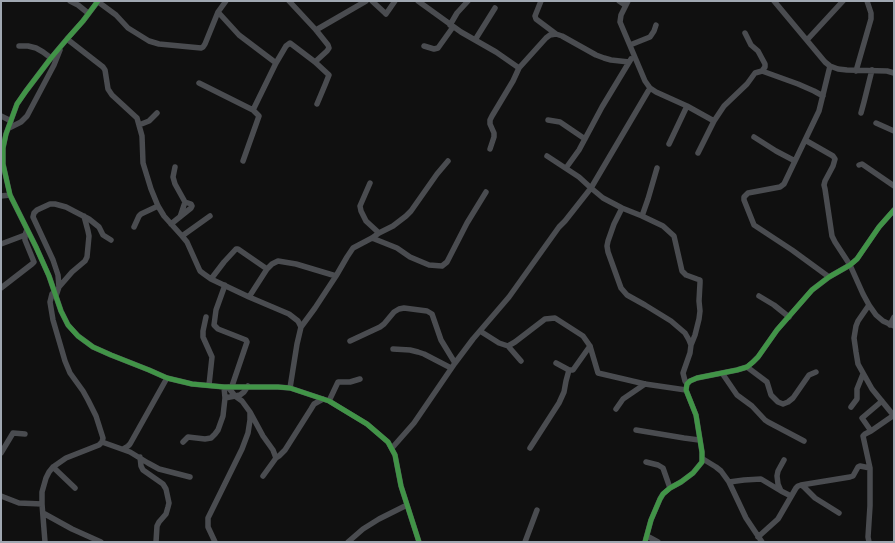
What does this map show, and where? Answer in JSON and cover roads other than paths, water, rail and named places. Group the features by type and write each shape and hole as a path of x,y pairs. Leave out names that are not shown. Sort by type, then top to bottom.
{"street":[{"path":"70,1 78,5 88,14"},
{"path":"226,1 218,12 205,44 203,47 196,48 159,44 149,40 128,28 116,15 98,1 83,22 51,58 17,104 2,149 3,164 10,195 26,232 49,276 61,311 68,325 78,336 93,347 167,378 192,384 228,387 248,386 290,388 326,400 367,424 388,442 392,448 395,455 401,486 419,542"},
{"path":"289,1 328,44 329,48 327,51 315,62"},
{"path":"316,30 366,1"},
{"path":"372,1 386,14 395,1"},
{"path":"418,1 452,26 496,52 519,68"},
{"path":"424,46 434,49 438,48 452,26 457,13 468,1"},
{"path":"541,1 535,16 556,34 604,58 629,62"},
{"path":"619,1 627,3 621,15 620,22 633,56 650,88 714,121"},
{"path":"774,1 830,66 838,69 856,71 872,70 894,73"},
{"path":"807,40 843,1"},
{"path":"856,71 871,19 871,13 867,1"},
{"path":"474,40 496,8"},
{"path":"218,12 239,35 276,63"},
{"path":"630,45 650,37 656,26"},
{"path":"745,33 750,45 758,52 765,64 765,68 762,71"},
{"path":"490,149 494,133 490,120 519,68 546,38 556,34"},
{"path":"65,41 104,67 108,89 112,95 137,118 142,136 143,163 148,181 158,206 164,216 187,242 200,271 249,297 289,314 298,321 300,327"},
{"path":"9,128 21,122 27,116 65,41"},
{"path":"253,110 276,63 286,46 290,43 329,75 316,104"},
{"path":"18,46 36,48 51,58"},
{"path":"566,168 585,139 602,107 633,56"},
{"path":"829,277 754,225 744,197 748,193 782,186 819,111 830,66"},
{"path":"888,71 894,68"},
{"path":"861,113 872,70"},
{"path":"698,153 714,121 724,106 747,84 755,73 762,71 798,84 823,96"},
{"path":"199,83 253,110 260,116 243,161"},
{"path":"392,448 414,423 453,365 473,339 510,297 559,228 591,188 650,88"},
{"path":"669,144 687,106"},
{"path":"139,125 149,121 157,113"},
{"path":"1,116 11,121"},
{"path":"548,120 560,122 585,139"},
{"path":"876,123 894,131"},
{"path":"754,136 795,162"},
{"path":"805,140 833,156 835,159 824,185 832,236 835,242 850,265 869,305 876,315 883,321 892,325 894,317"},
{"path":"547,156 579,177 603,198 663,226 674,236 682,271 686,275 700,280 699,319 683,373 696,415 702,462 693,473 670,488 660,499 651,520 646,539 658,542"},
{"path":"290,388 300,327 315,308 353,248 397,223 411,211 448,161"},
{"path":"859,165 862,164 894,186"},
{"path":"172,224 179,218 185,202 173,178 175,167"},
{"path":"642,216 657,168"},
{"path":"370,183 360,206 366,221 379,233"},
{"path":"372,238 397,248 410,257 429,265 442,266 447,262 467,223 486,192"},
{"path":"1,196 10,195"},
{"path":"59,287 58,275 53,260 33,217 37,210 50,204 66,207 84,216 99,227 104,235 111,240"},
{"path":"134,227 139,216 158,206"},
{"path":"622,208 614,224 607,246 621,288 627,295 680,328 685,333 691,345"},
{"path":"687,387 690,381 697,378 747,367 758,357 770,339 812,290 829,277 850,265 860,256 864,248 894,210"},
{"path":"45,542 42,492 46,478 53,467 66,458 99,445 103,438 96,416 83,391 70,373 61,350 50,302 52,294 55,294 59,287 72,272 85,261 87,257 89,236 84,216"},
{"path":"182,236 210,216"},
{"path":"1,244 26,232"},
{"path":"1,288 34,262 25,240 26,232"},
{"path":"211,278 236,249 267,269"},
{"path":"249,297 267,269 278,261 285,261 336,276"},
{"path":"183,442 188,438 211,438 218,430 223,416 228,387 247,342 246,340 218,329 214,325 216,310 225,285"},
{"path":"759,296 774,305 789,317"},
{"path":"869,305 858,321 854,338 858,364 872,389 894,415 863,436 870,468 869,542"},
{"path":"350,341 380,327 394,312 399,309 427,310 432,314 441,340 453,365"},
{"path":"206,317 203,331 212,357 209,385"},
{"path":"508,346 546,319 555,318 583,336 590,346 598,373 645,384 687,387"},
{"path":"480,331 499,343 508,346 521,361"},
{"path":"556,363 569,370 574,369 590,346"},
{"path":"393,349 418,352 453,365"},
{"path":"747,367 767,382 771,395 778,402 783,404 793,398 809,375 816,372"},
{"path":"530,448 559,403 564,392 569,370"},
{"path":"722,373 737,395 752,406 765,420 804,441"},
{"path":"851,407 857,399 857,389 863,374"},
{"path":"123,449 130,444 167,378"},
{"path":"263,476 276,458 285,450 314,404 326,400 338,382 350,382 360,379"},
{"path":"616,409 623,399 645,384"},
{"path":"225,398 244,392 248,386"},
{"path":"228,387 235,396 242,401 250,412 263,436 273,450 276,458"},
{"path":"871,431 862,418 882,401"},
{"path":"884,422 888,408"},
{"path":"215,542 208,527 208,518 242,449 248,433 250,412"},
{"path":"636,430 700,440"},
{"path":"1,453 13,433 25,434"},
{"path":"102,442 140,457 159,469 190,477"},
{"path":"140,457 143,470 163,484 166,489 169,503 166,514 158,522 156,542"},
{"path":"702,459 716,466 729,482 746,518 760,539 778,518 798,486 850,477 853,476 860,466 870,468"},
{"path":"781,491 778,484 778,476 784,460"},
{"path":"646,462 663,468 670,488"},
{"path":"53,467 75,488"},
{"path":"729,482 761,479 791,496"},
{"path":"801,485 815,498 839,513"},
{"path":"1,496 19,503 42,504"},
{"path":"348,542 363,529 407,505"},
{"path":"525,542 537,510"},
{"path":"43,513 72,529 101,542"}]}
